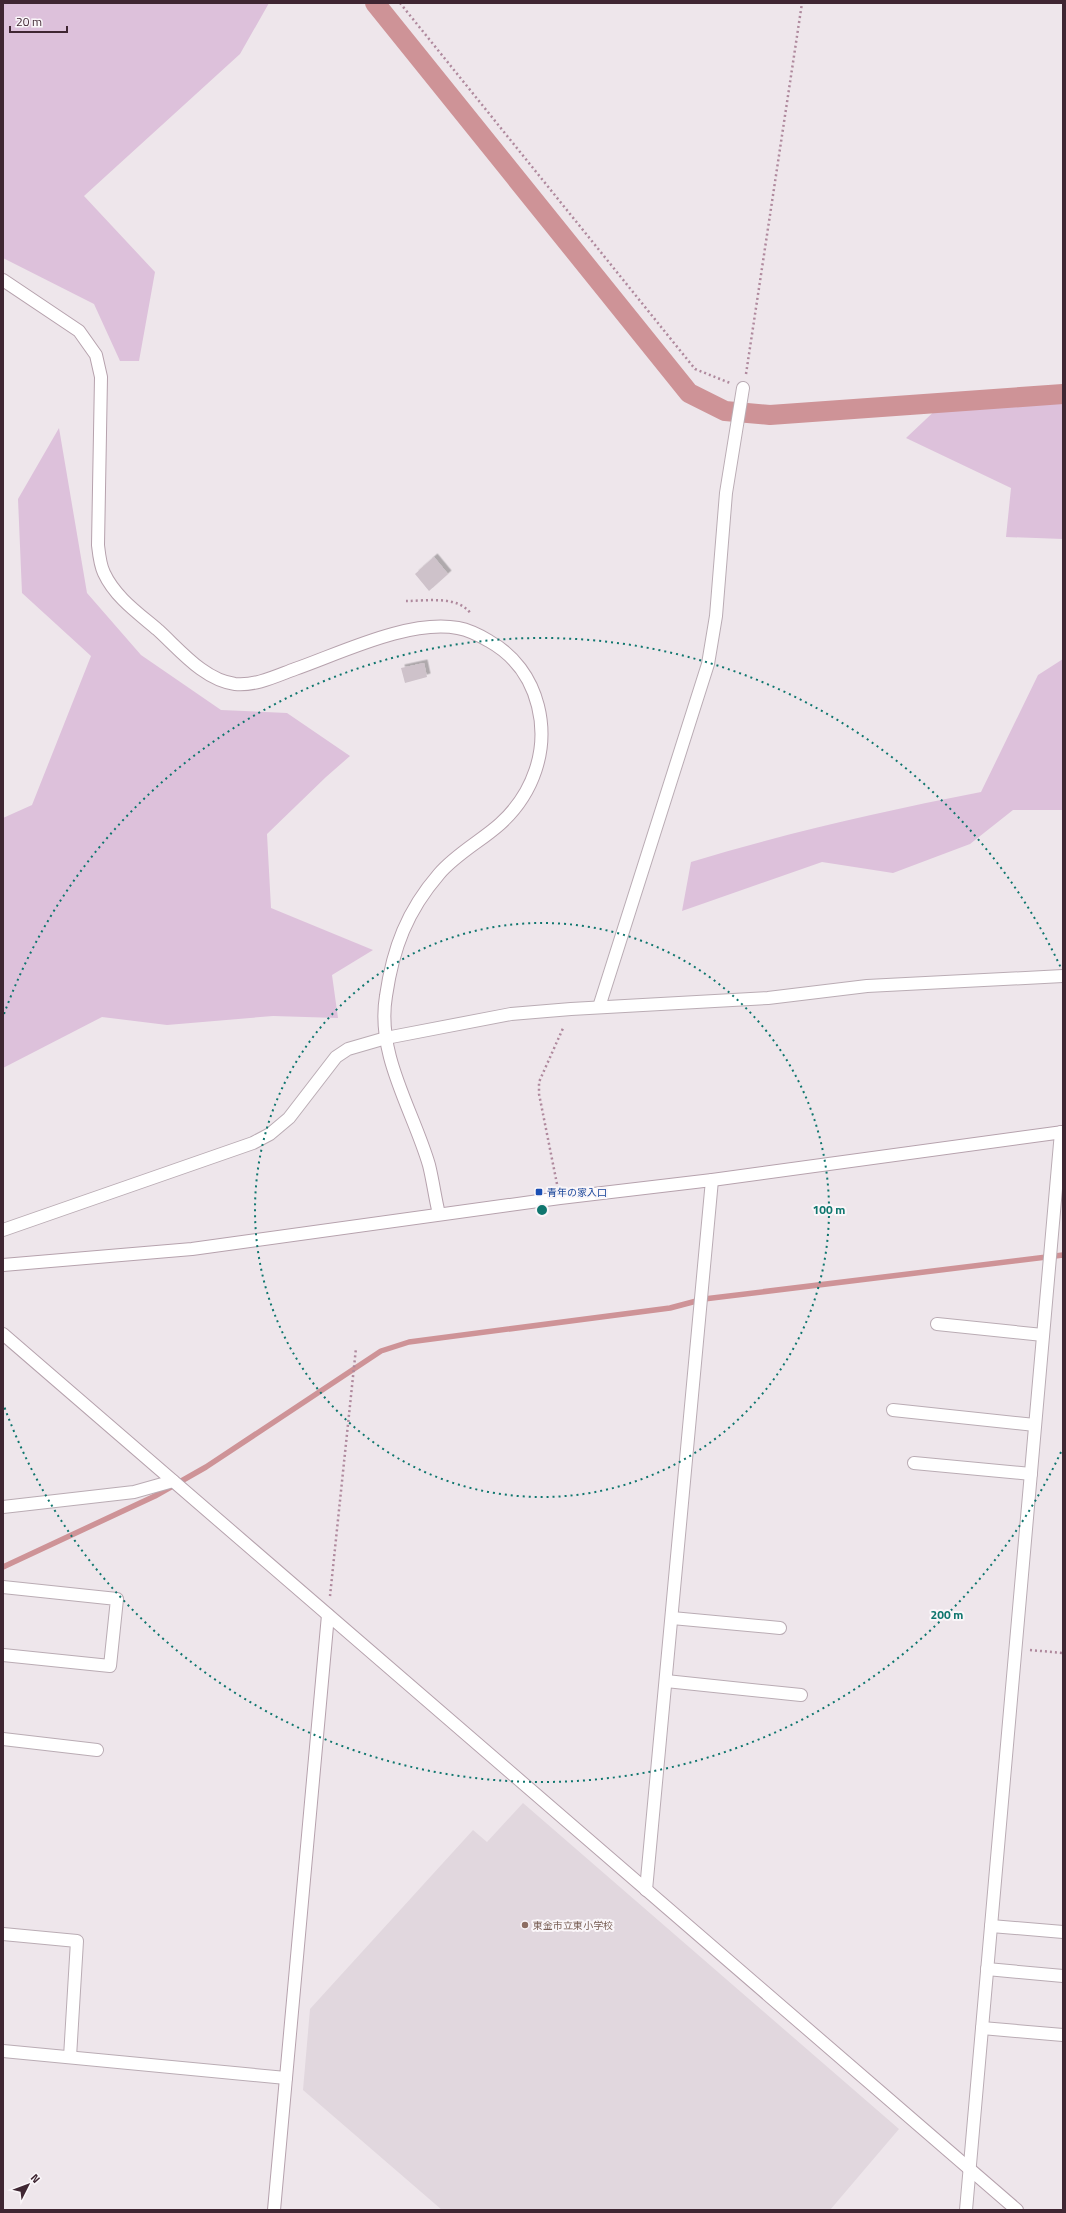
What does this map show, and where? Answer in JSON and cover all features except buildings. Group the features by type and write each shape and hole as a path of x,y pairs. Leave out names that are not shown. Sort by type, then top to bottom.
{"street":[{"path":"3,280 79,331 96,355 101,377 98,545 103,572 120,597 211,677 235,684 262,682 398,632 430,627 457,628 476,633 504,649 524,673 538,706 543,741 537,770 524,794 502,823 440,872 416,904 400,936 385,999 386,1038 393,1069 429,1165 438,1214"},
{"path":"599,1007 708,664 716,616 726,494 743,388"},
{"path":"3,1230 253,1143 270,1134 289,1118 336,1057 348,1049 386,1038 511,1014 599,1007 768,998 867,986 922,982 1063,976"},
{"path":"3,1265 192,1249 438,1214 712,1180 1062,1132 966,2210"},
{"path":"646,1890 712,1180"},
{"path":"937,1324 1043,1335"},
{"path":"3,1334 1017,2210"},
{"path":"893,1410 1035,1425"},
{"path":"914,1463 1031,1474"},
{"path":"3,1507 134,1492 173,1480"},
{"path":"3,1587 117,1599 110,1666 3,1655"},
{"path":"274,2210 328,1615"},
{"path":"672,1618 780,1628"},
{"path":"666,1681 801,1695"},
{"path":"3,1739 97,1750"},
{"path":"991,1926 1063,1932"},
{"path":"3,1934 77,1941 70,2057"},
{"path":"987,1970 1063,1976"},
{"path":"982,2028 1063,2035"},
{"path":"3,2051 286,2078"}],"path":[{"path":"400,3 695,369 743,388 802,3"},
{"path":"406,601 453,602 466,607 475,620 476,633"},
{"path":"560,1198 539,1094 539,1082 571,1009"},
{"path":"328,1615 356,1348"},
{"path":"1015,1648 1063,1653"}],"shaded area":[{"path":"3,3 269,3 240,54 84,196 155,272 139,361 120,361 94,304 3,258"},
{"path":"1063,401 1063,539 1006,537 1011,488 906,438 942,404"},
{"path":"59,428 87,593 141,655 221,710 287,713 350,756 267,834 271,908 373,950 332,975 338,1018 273,1016 167,1025 102,1017 3,1068 3,818 32,805 91,656 22,593 18,499"},
{"path":"1063,659 1063,810 1013,810 970,844 893,873 822,862 682,911 691,862 727,851 835,823 981,792 1038,675"},
{"name":"東金市立東小学校","path":"523,1803 899,2129 830,2210 442,2210 303,2090 310,2009 473,1830 487,1842"}],"waterway":[{"path":"375,3 689,393 725,411 770,415 1063,394"},
{"path":"3,1567 155,1496 206,1467 381,1351 409,1342 670,1308 704,1299 1063,1255"}],"place":[{"name":"青年の家入口","path":"539,1192"},
{"name":"東金市立東小学校","path":"525,1925"}]}
